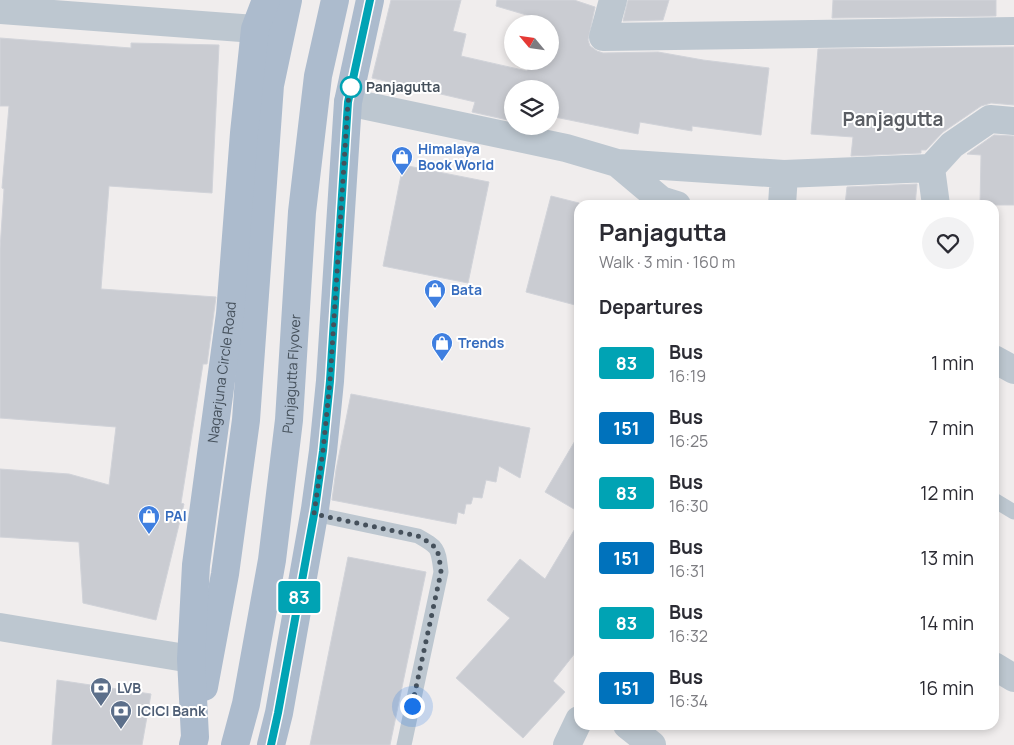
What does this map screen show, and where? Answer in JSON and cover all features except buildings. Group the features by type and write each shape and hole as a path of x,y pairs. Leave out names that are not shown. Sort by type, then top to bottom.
{"main road":[{"name":"Nagarjuna Circle Road","path":"194,741 191,659 196,565 230,314 244,133 255,28 266,0"},
{"path":"194,741 225,574 246,420 270,84 288,0"},
{"name":"Punjagutta Flyover","path":"235,745 246,704 272,560 288,420 302,212 318,76 335,0"},
{"path":"271,745 314,514 323,451 330,381 348,102 370,0"}],"street":[{"path":"613,0 603,37 1014,31"},
{"path":"0,10 255,28"},
{"path":"348,102 566,148 617,163 784,174 932,168 952,145 990,119 1014,121"},
{"path":"617,163 661,200"},
{"path":"932,168 935,200"},
{"path":"782,200 784,174"},
{"path":"999,362 1014,370"},
{"path":"0,627 191,659"},
{"path":"999,669 1014,678"},
{"path":"566,745 574,730"},
{"path":"633,730 652,745"}],"lane":[{"path":"999,503 1014,512"},
{"path":"314,514 418,536 430,543 438,551 441,572 404,745"}],"bus line":[{"name":"83","path":"271,745 315,509 323,451 330,381 348,102 370,0"}],"place":[{"name":"Panjagutta","path":"351,87"},
{"name":"Himalaya Book World","path":"402,176"},
{"name":"Bata","path":"435,309"},
{"name":"Trends","path":"442,362"},
{"name":"PAI","path":"149,535"},
{"name":"LVB","path":"101,707"},
{"name":"ICICI Bank","path":"121,730"}],"district":[{"name":"Panjagutta","path":"893,119"}],"route":[{"path":"351,87 352,85 348,102 330,381 314,514 418,536 430,543 438,551 441,572 412,706"}]}
